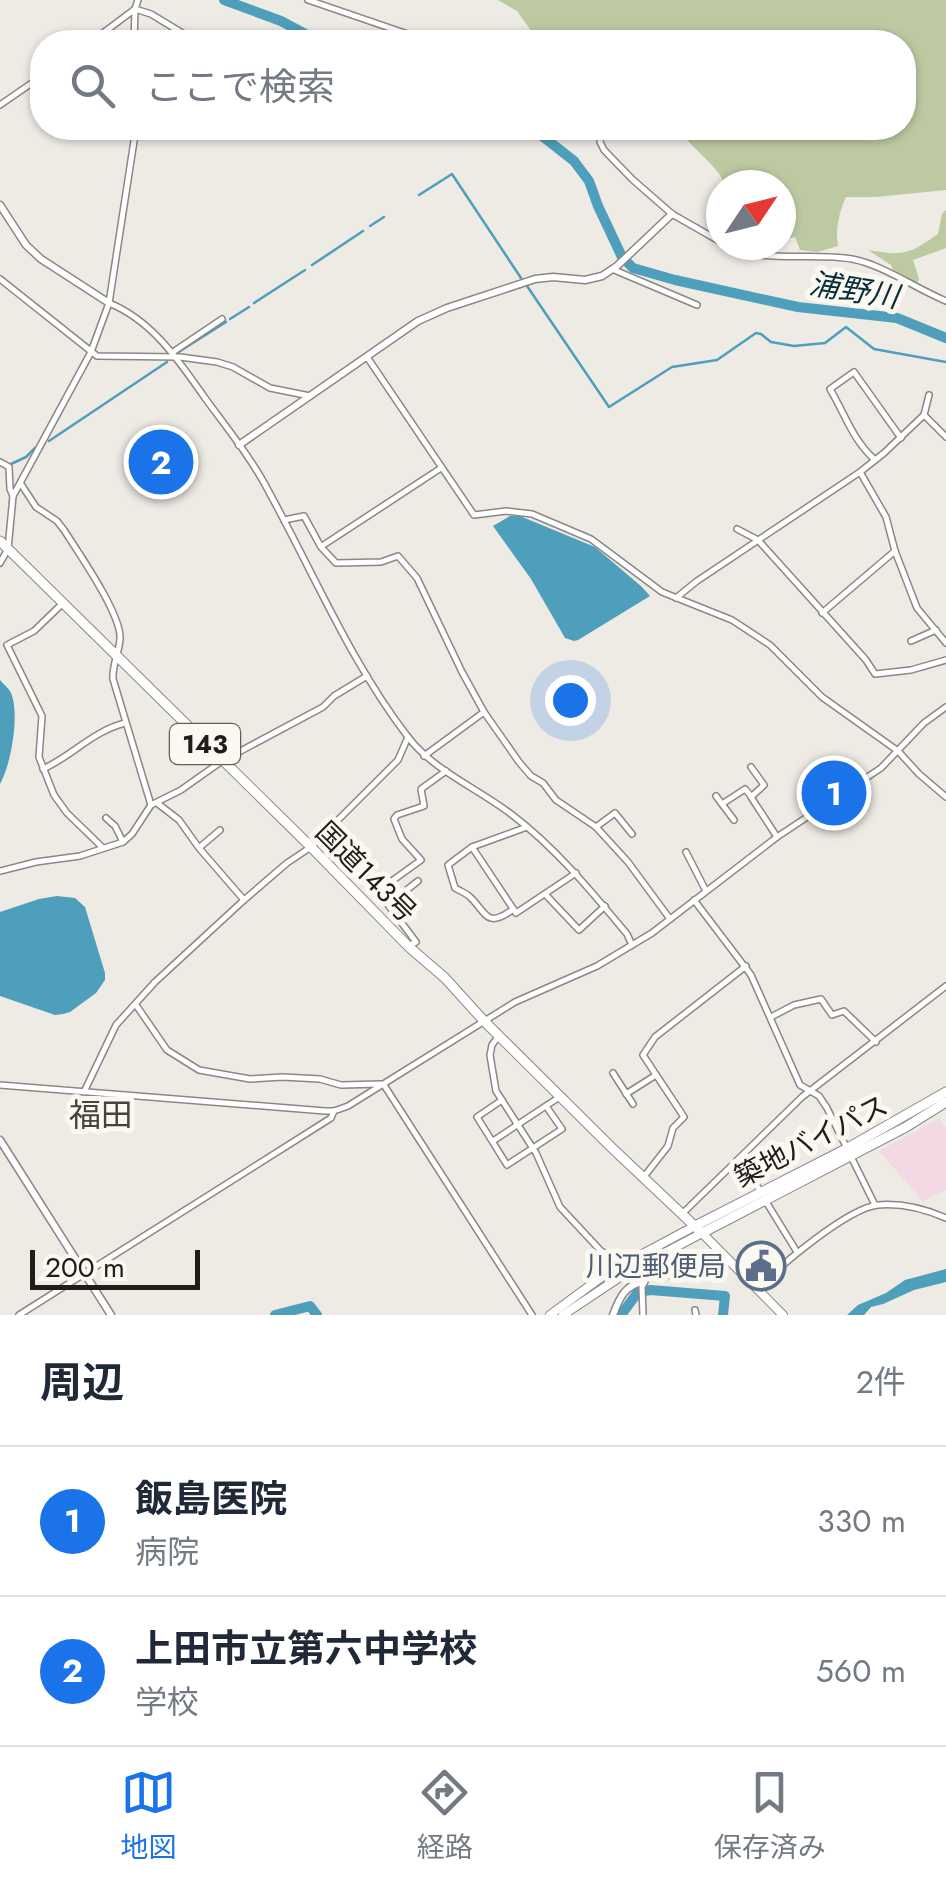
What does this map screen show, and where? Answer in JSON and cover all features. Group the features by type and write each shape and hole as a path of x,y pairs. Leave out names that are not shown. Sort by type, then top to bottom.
{"highway":[{"name":"国道143号","path":"0,541 698,1230"},
{"name":"築地バイパス","path":"848,1152 946,1092"},
{"name":"築地バイパス","path":"698,1230 848,1152 906,1127 946,1102"}],"main road":[{"path":"550,1315 624,1263 698,1230"},
{"path":"564,1315 698,1230"},
{"path":"698,1230 783,1315"}],"street":[{"path":"308,0 396,30"},
{"path":"105,30 137,3"},
{"path":"135,30 137,3"},
{"path":"137,3 177,30"},
{"path":"0,105 30,84"},
{"path":"13,496 92,352 109,303 134,140"},
{"path":"600,140 604,150 632,180 672,214 706,234"},
{"path":"0,205 26,245 41,259 127,312 164,341 267,488 366,676 408,737 424,756 528,826 605,906 632,945"},
{"path":"239,446 403,330 447,308 535,279 590,280 602,276 672,214"},
{"path":"796,256 852,259 946,301"},
{"path":"615,267 697,305"},
{"path":"0,280 97,356 174,354 225,364 270,388 310,396"},
{"path":"174,354 222,320"},
{"path":"367,356 474,515 506,511 532,514 591,539 643,580 676,598 716,612 752,632 822,697 898,751 946,797"},
{"path":"876,460 849,429 830,389 854,372 901,438"},
{"path":"676,598 876,460 924,415 929,394"},
{"path":"924,415 946,438"},
{"path":"0,462 9,468 13,496 8,549 0,563"},
{"path":"321,547 440,468"},
{"path":"860,472 886,517 917,608 946,643"},
{"path":"22,484 36,507 64,530 103,593 120,630 113,679 154,804 178,820 244,900"},
{"path":"284,520 304,516 321,547 336,563 381,562 398,556 418,578 484,712 531,776 543,783 556,800 596,827 670,919"},
{"path":"737,528 758,540 875,674 946,660"},
{"path":"822,613 895,551"},
{"path":"62,604 34,630 7,645 42,716 40,757 54,795 102,848"},
{"path":"911,642 936,630"},
{"path":"0,871 80,856 123,842 154,804 222,761 323,707 366,676"},
{"path":"0,1085 334,1111 357,1102 515,1002 597,966 632,945 777,837 882,768 924,724 946,708"},
{"path":"424,756 484,712"},
{"path":"42,769 62,760 107,728 125,723"},
{"path":"84,1092 116,1025 170,967 287,863 311,847 398,760 408,737"},
{"path":"750,766 764,785 751,797"},
{"path":"378,891 420,860 402,839 394,820 397,815 424,806 421,789 446,771"},
{"path":"722,804 745,789 777,837"},
{"path":"716,796 734,820"},
{"path":"596,827 615,814 632,834"},
{"path":"106,818 123,842"},
{"path":"512,910 493,919 478,909 469,895 455,888 448,865 472,848 528,826"},
{"path":"199,848 220,830"},
{"path":"326,830 354,854 416,942 409,946"},
{"path":"472,848 516,913 576,874"},
{"path":"686,852 706,891"},
{"path":"389,904 418,881"},
{"path":"545,894 579,930 605,906"},
{"path":"694,900 746,966 800,1085 818,1096 826,1108 875,1205"},
{"path":"643,1178 668,1146 672,1128 684,1117 642,1055 655,1036 746,966"},
{"path":"682,1214 811,1090 946,986"},
{"path":"771,1016 794,1005 821,999 832,1015 844,1011 876,1042"},
{"path":"136,1005 167,1050 200,1070 250,1079 282,1077 320,1079 342,1085 384,1084"},
{"path":"499,1036 492,1044 490,1068 496,1091 533,1148 560,1207 601,1251 624,1263"},
{"path":"613,1073 633,1104"},
{"path":"626,1094 656,1075"},
{"path":"384,1084 532,1315"},
{"path":"493,1141 561,1096"},
{"path":"502,1100 477,1117 508,1164 562,1128 546,1106"},
{"path":"18,1315 332,1118 334,1111"},
{"path":"0,1140 111,1315"},
{"path":"738,1160 797,1252"},
{"path":"758,1289 797,1252 875,1205 911,1207 946,1218"},
{"path":"644,1315 643,1288 658,1255"},
{"path":"653,1267 678,1278 694,1270"},
{"path":"613,1315 630,1286 643,1288"}],"shaded area":[{"path":"939,1118 946,1128 946,1190 923,1201 879,1151"}],"green space":[{"path":"498,0 946,0 946,190 846,197 838,221 838,246 817,252 800,250 796,240 796,170 716,170 688,140 916,140 916,30 530,30 517,11"},
{"path":"946,210 946,248 913,260 917,283 894,273 891,265 868,250 898,253 919,246 938,234"}],"water":[{"path":"510,516 520,516 595,547 650,596 578,640 565,638 531,579 493,526"},
{"path":"0,680 11,693 15,713 11,752 0,784"},
{"path":"57,896 75,898 85,907 105,980 96,993 70,1012 55,1015 0,996 0,912"},
{"path":"946,1269 946,1282 871,1307 864,1315 847,1315 905,1280"}],"waterway":[{"name":"浦野川","path":"224,0 298,30"},
{"name":"浦野川","path":"547,140 574,161 589,181 622,257 633,268 798,307 897,318 946,338"},
{"path":"419,195 452,174 521,278"},
{"path":"370,226 384,217"},
{"path":"312,265 363,231"},
{"path":"254,303 305,270"},
{"path":"527,286 609,407 672,367 717,360 756,333 771,342 794,346 825,343 846,327 874,349 946,362"},
{"path":"230,319 249,307"},
{"path":"177,353 226,322"},
{"path":"49,441 167,362"},
{"path":"11,464 35,448"},
{"path":"621,1315 638,1292 650,1290 725,1296 723,1315"},
{"path":"275,1315 310,1306 317,1315"}],"place":[{"name":"上田市立第六中学校","path":"161,462"},
{"name":"飯島医院","path":"834,793"},
{"name":"川辺郵便局","path":"761,1266"}],"district":[{"name":"福田","path":"101,1115"}]}
